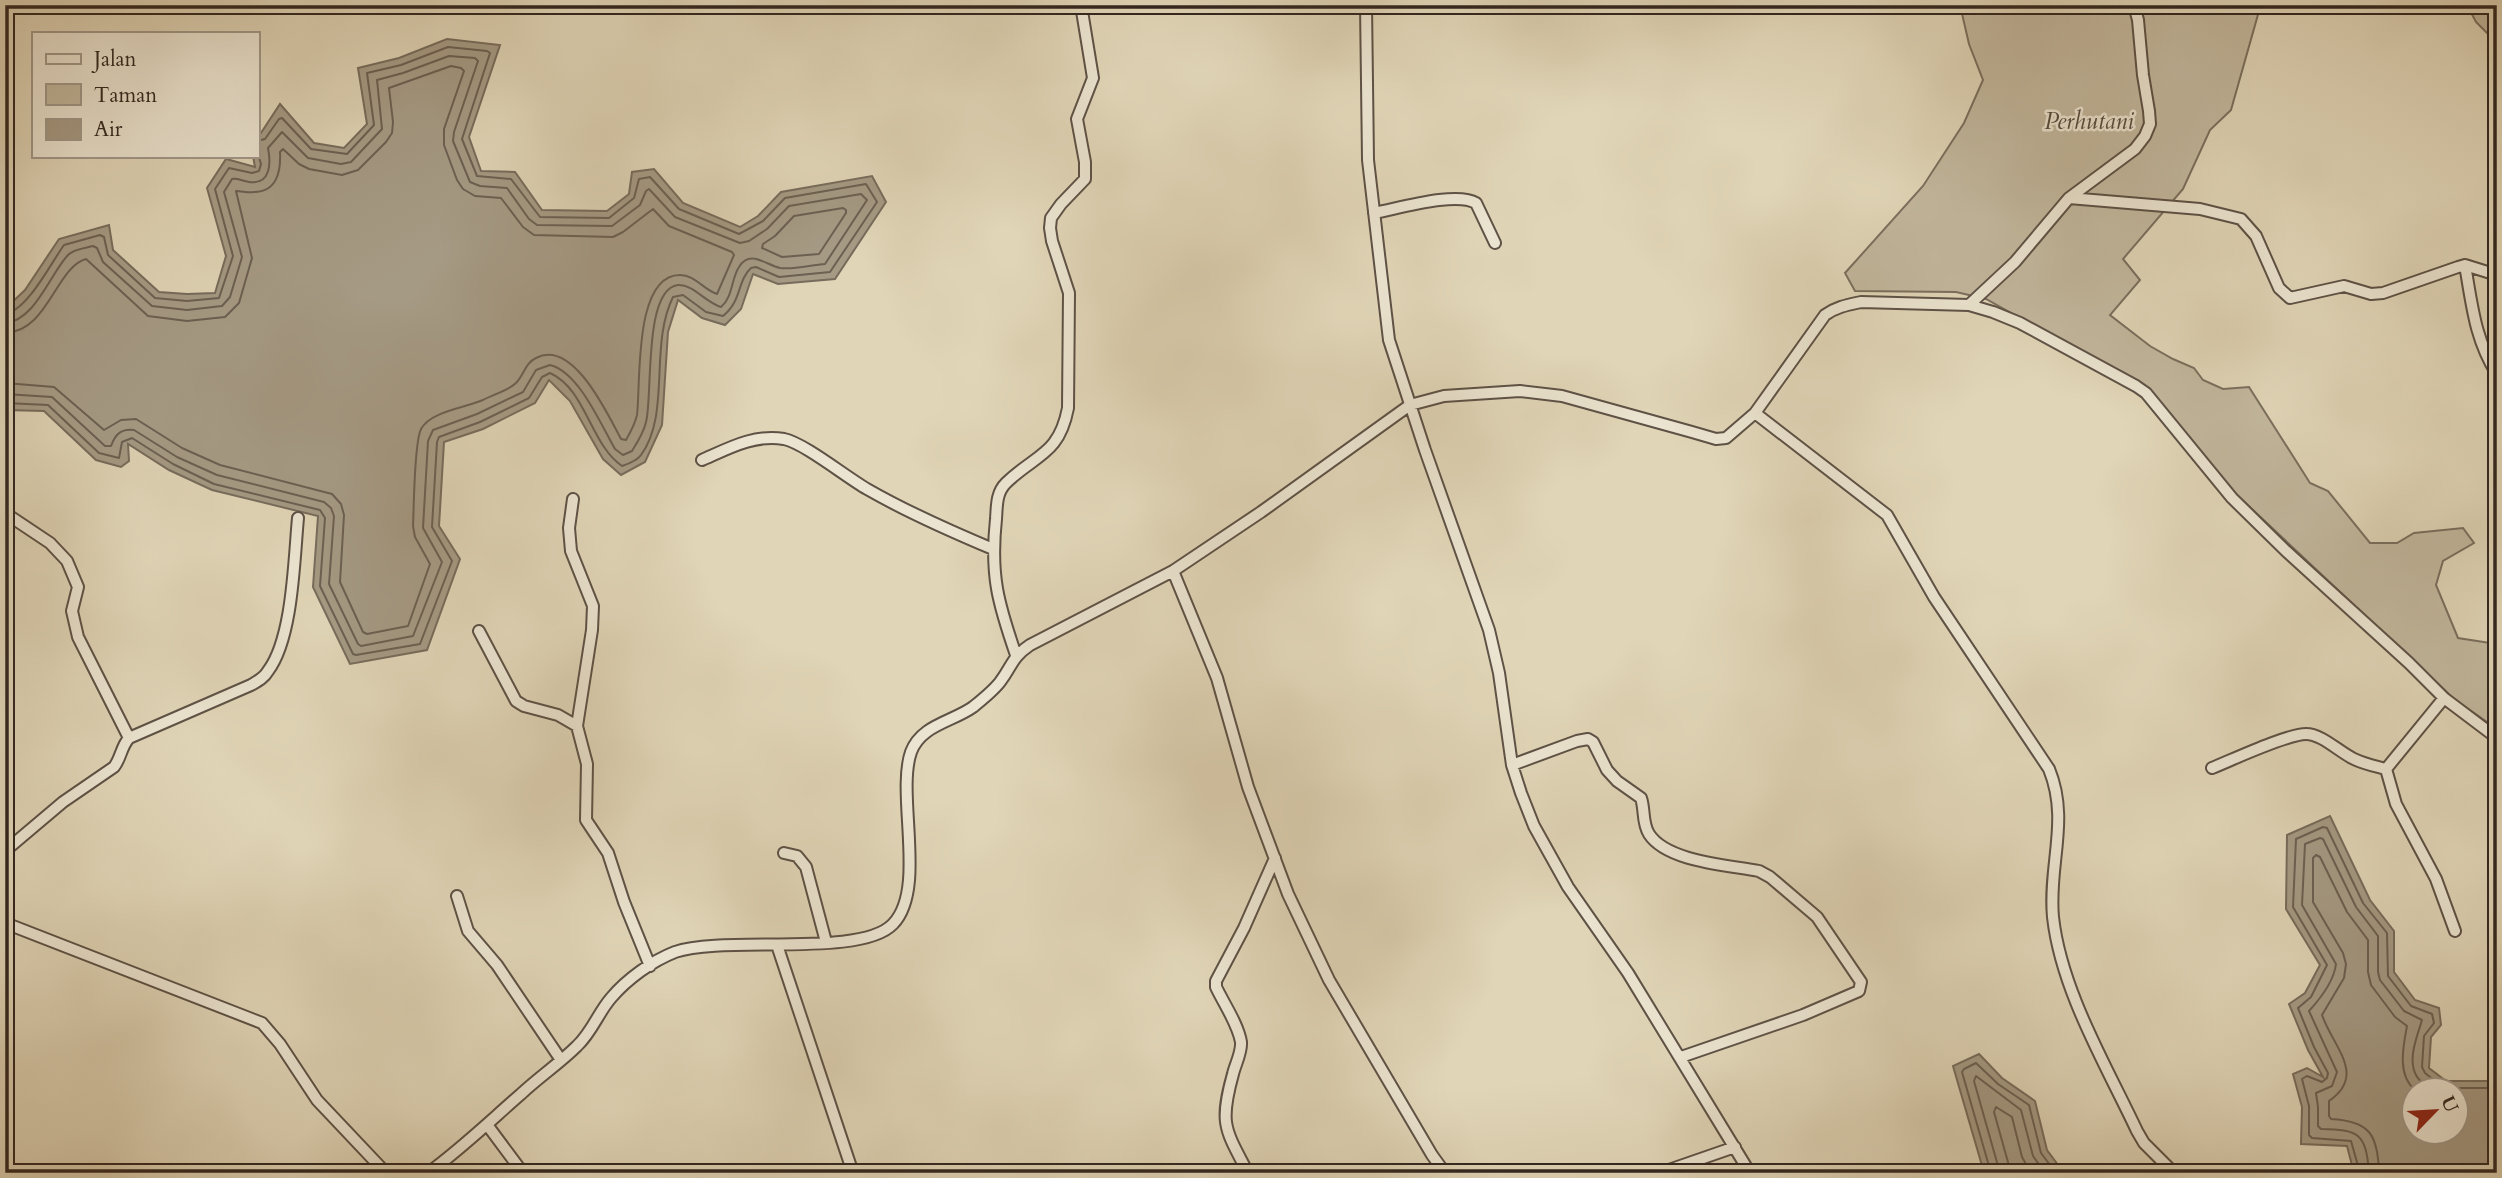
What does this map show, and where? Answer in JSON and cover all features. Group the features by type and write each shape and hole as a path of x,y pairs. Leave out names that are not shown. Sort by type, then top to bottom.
{"street":[{"path":"1016,655 1000,610 993,573 998,495 1003,486 1056,441 1062,433 1069,408 1069,293 1050,228 1051,218 1061,204 1085,179 1077,119 1093,78 1082,5"},
{"path":"1379,5 1366,7 1368,160 1389,340 1489,630 1499,673 1512,765 1534,826 1549,856 1681,1057 1750,1173"},
{"path":"1969,304 2015,262 2069,198 2135,149 2145,136 2150,124 2134,5"},
{"path":"2069,198 2200,209 2241,219 2256,236 2279,288 2290,298 2344,286 2371,294 2382,293 2465,265 2497,275"},
{"path":"1374,213 1444,200 1470,199 1476,203 1495,243"},
{"path":"2465,265 2478,338 2497,374"},
{"path":"428,1173 488,1126 561,1060 590,1032 610,999 629,980 650,966 675,953 700,947 778,945 865,938 883,932 893,925 900,915 906,894 910,860 908,776 910,755 916,741 929,729 970,709 989,694 1016,655 1030,645 1173,570 1261,512 1410,405 1444,396 1520,391 1562,396 1716,439 1726,438 1755,413 1825,315 1834,308 1861,302 1969,304 2020,323 2146,393 2232,498 2444,698 2497,738"},
{"path":"1755,413 1887,515 1934,597 2049,769 2059,799 2052,887 2053,917 2068,980 2137,1131 2144,1143 2174,1173"},
{"path":"702,460 746,440 760,438 792,441 867,489 952,532 993,549"},
{"path":"573,499 569,528 571,551 593,606 592,630 577,726 586,764 586,820 608,853 650,966"},
{"path":"5,513 50,543 67,561 78,587 72,611 78,637 129,738"},
{"path":"5,850 62,802 114,767 119,761 123,745 129,738 251,685 270,669 278,652 287,619 298,518"},
{"path":"1173,570 1217,678 1248,787 1288,894 1329,981 1445,1173"},
{"path":"479,631 516,701 524,706 558,715 577,726"},
{"path":"2386,769 2444,698"},
{"path":"2212,768 2286,738 2305,734 2325,741 2337,751 2358,761 2386,769"},
{"path":"1512,765 1577,741 1593,742 1607,770 1617,781 1641,798 1644,824 1659,846 1674,854 1759,871 1770,877 1818,917 1861,982 1859,991 1803,1015 1681,1057"},
{"path":"2386,769 2396,804 2436,879 2455,931"},
{"path":"784,853 797,856 806,867 826,942"},
{"path":"1248,1173 1229,1136 1224,1119 1241,1044 1216,987 1216,981 1244,928 1275,858"},
{"path":"457,897 468,931 497,965 561,1060"},
{"path":"5,923 262,1023 275,1037 317,1100 386,1173"},
{"path":"778,945 853,1173"},
{"path":"488,1126 523,1173"},
{"path":"1660,1173 1735,1147"}],"green space":[{"name":"Perhutani","path":"1960,5 2257,5 2259,11 2231,110 2210,130 2183,189 2123,259 2140,280 2110,315 2150,346 2194,368 2203,380 2223,389 2249,387 2310,483 2328,491 2370,543 2397,543 2414,533 2463,528 2474,543 2443,561 2436,585 2458,638 2497,644 2497,729 2454,699 2236,494 2150,391 1986,299 1956,292 1855,291 1845,273 1923,186 1964,123 1983,80 1969,44"},
{"path":"2467,5 2497,5 2497,43 2476,22"}],"water":[{"path":"447,39 500,45 469,137 481,171 515,172 542,210 607,211 629,194 632,172 654,169 683,203 740,227 758,216 781,192 872,176 886,202 835,279 778,284 753,274 741,309 725,325 702,318 678,300 668,332 662,425 645,462 621,475 603,459 570,401 549,380 535,403 483,429 444,442 439,526 460,559 427,650 350,664 313,587 318,516 212,490 169,470 128,444 129,461 121,467 96,460 44,411 5,410 5,309 25,290 59,239 109,225 113,250 159,292 215,293 226,256 207,188 226,159 255,167 253,158 259,158 259,136 280,104 314,143 344,148 367,124 358,68 399,58"},
{"path":"2330,816 2370,900 2394,931 2394,972 2415,1000 2439,1008 2441,1025 2431,1037 2429,1068 2439,1076 2400,1076 2400,1146 2470,1146 2470,1081 2497,1081 2497,1173 2354,1173 2347,1146 2301,1144 2302,1107 2293,1074 2307,1068 2323,1077 2308,1050 2289,1004 2305,993 2320,965 2286,909 2287,835"},
{"path":"1979,1054 2002,1078 2035,1101 2047,1150 2064,1173 1986,1173 1983,1169 1953,1066"}]}
